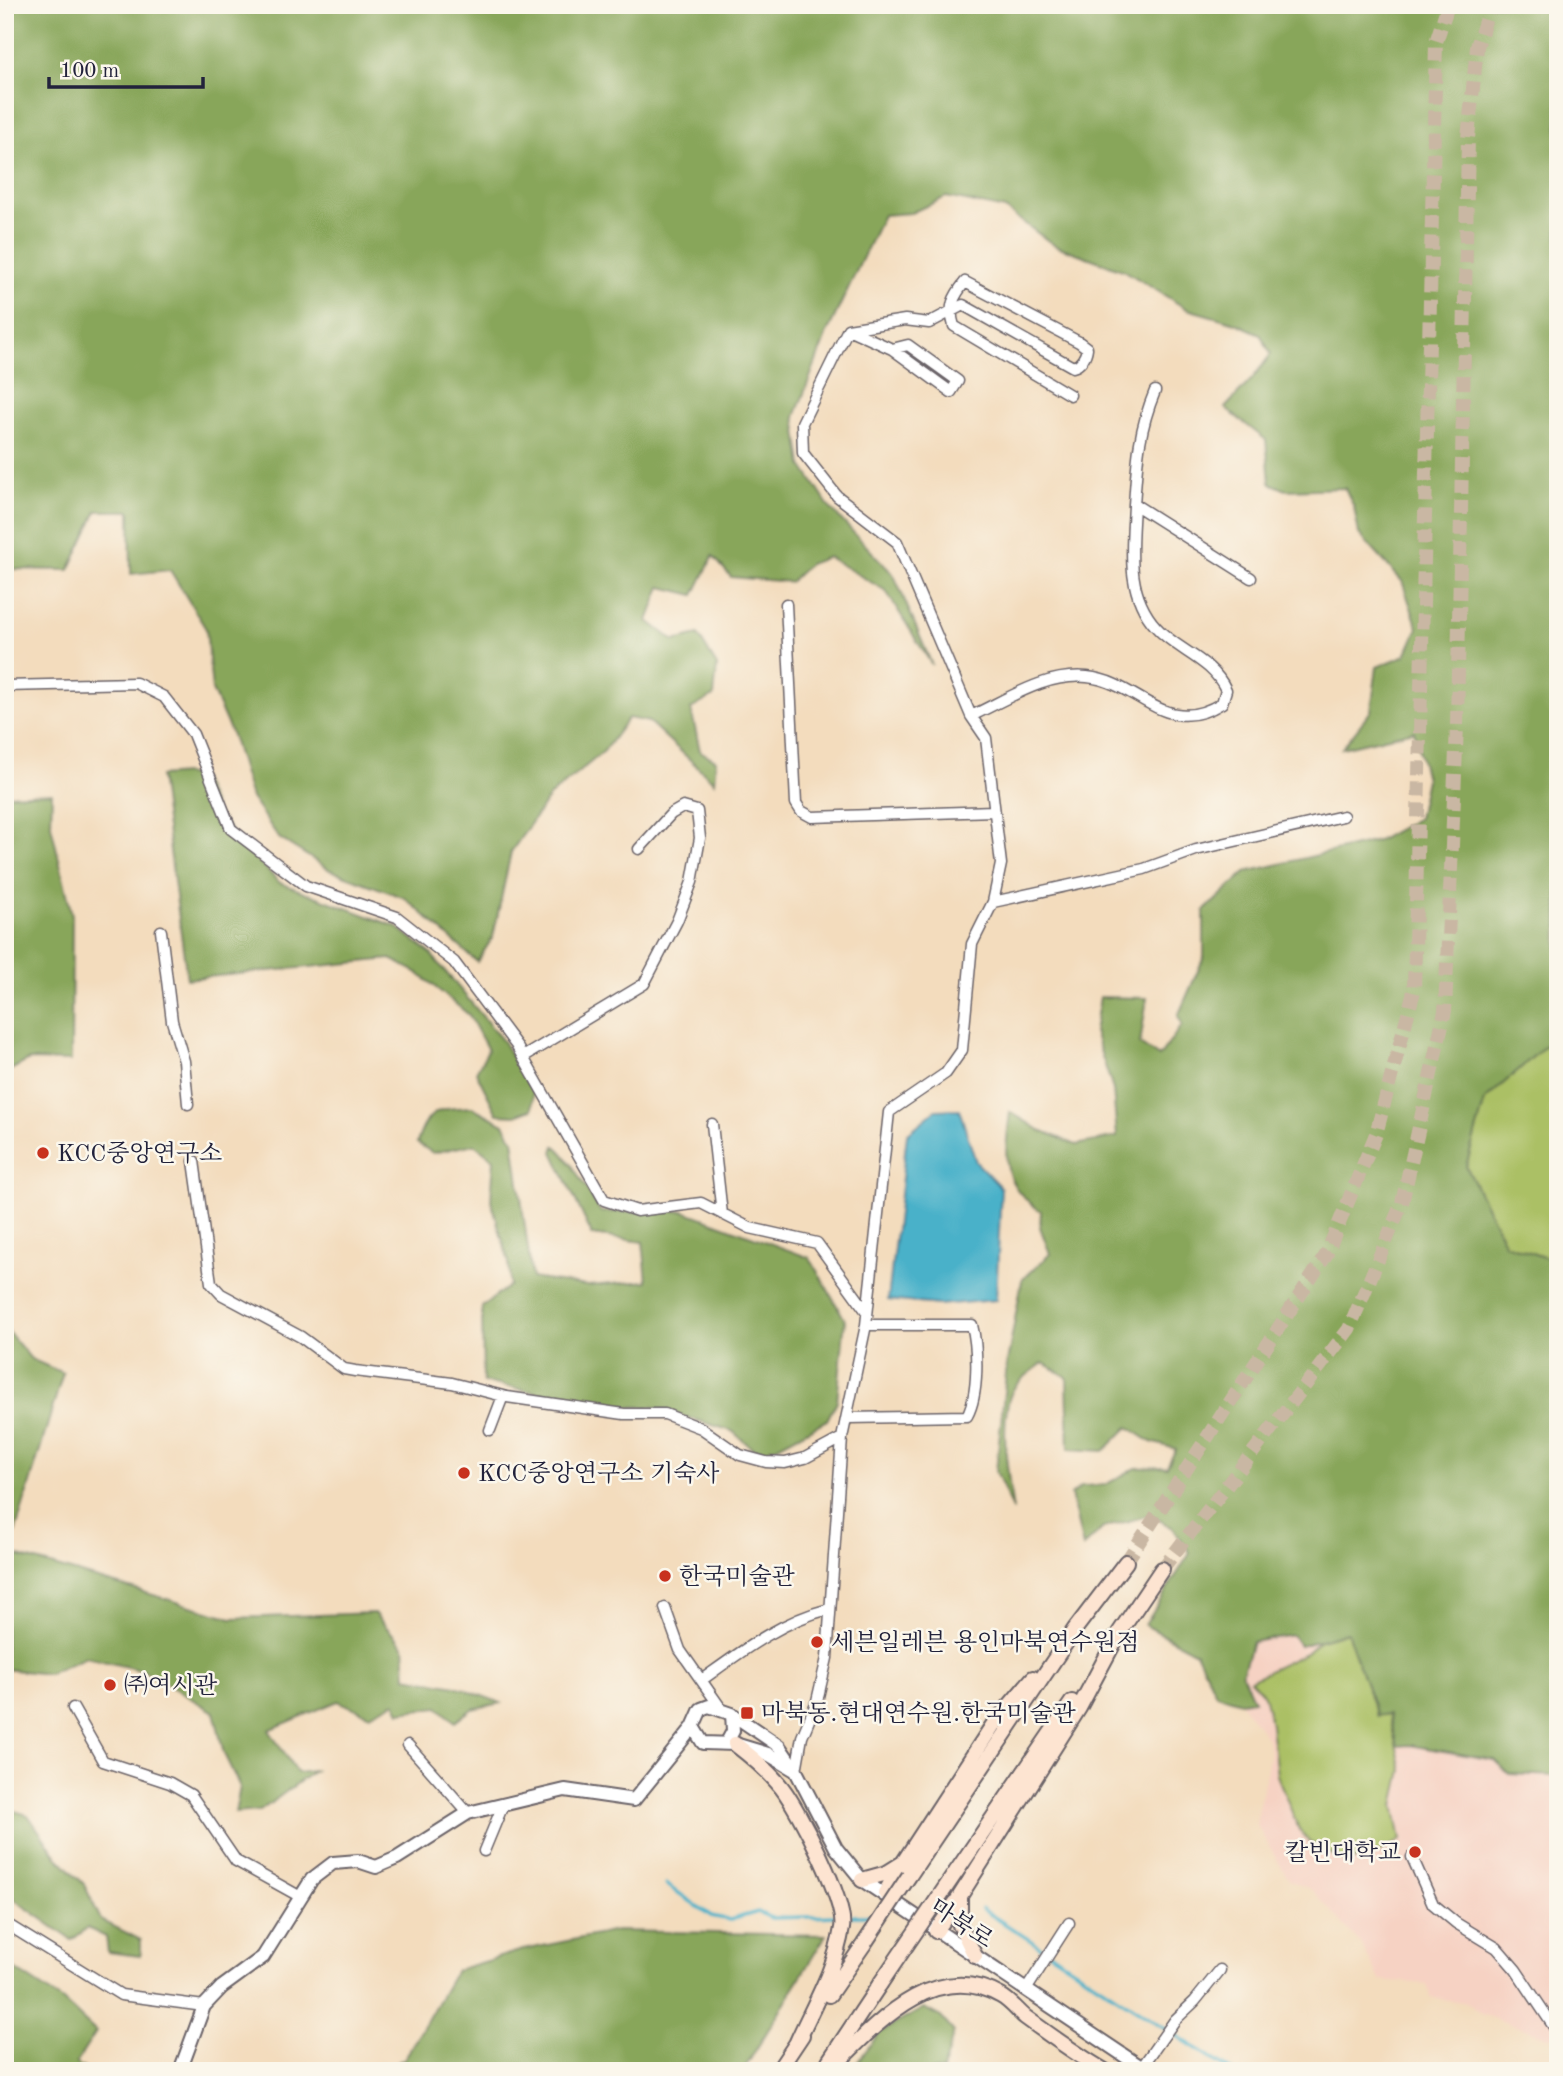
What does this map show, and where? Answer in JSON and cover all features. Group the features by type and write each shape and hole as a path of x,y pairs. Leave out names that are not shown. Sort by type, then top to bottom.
{"main road":[{"path":"778,2071 864,1944 906,1869 1075,1629 1126,1562"},
{"path":"822,2071 1162,1569"},
{"path":"936,1931 1079,1708 1118,1635"},
{"path":"731,1743 763,1765 783,1790 839,1900 843,1926 829,1978 797,2042"},
{"path":"862,1880 906,1869"},
{"path":"885,1893 906,1869"},
{"path":"960,1896 957,1911 960,1925 975,1956"},
{"path":"829,2071 859,2038 903,2004 941,1987 961,1985 984,1989 1002,1997 1064,2045 1105,2071"}],"street":[{"path":"848,329 905,320 929,323 950,311 963,305 1073,367 1086,354 1087,348 1079,342 965,282 954,295 950,311 954,326 1070,395"},
{"path":"848,329 892,349 951,392 958,381 908,345 892,349"},
{"path":"693,1727 703,1743 731,1743 768,1754 796,1772 802,1737 817,1701 827,1658 842,1438 866,1325 889,1112 946,1073 962,1050 972,944 993,902 1001,863 986,738 971,716 897,542 838,496 803,453 802,423 848,329"},
{"path":"971,716 1051,679 1088,677 1104,682 1158,709 1181,716 1205,714 1222,703 1226,690 1219,674 1160,632 1141,605 1129,553 1135,468 1142,422 1154,391"},
{"path":"1134,505 1251,578"},
{"path":"786,604 796,803 801,811 812,817 994,811"},
{"path":"5,686 136,683 164,697 193,734 231,829 306,886 397,917 454,962 523,1057 604,1200 637,1211 701,1203 750,1228 817,1243 867,1312"},
{"path":"523,1057 644,984 677,921 692,882 700,838 701,819 697,811 683,807 671,814 639,849"},
{"path":"993,902 1144,869 1196,850 1343,816"},
{"path":"161,931 172,1021 184,1061 188,1104"},
{"path":"712,1124 722,1214"},
{"path":"194,1161 211,1283 221,1294 301,1337 344,1368 452,1383 503,1395 624,1415 665,1414 701,1428 740,1455 766,1462 785,1463 805,1458 842,1438"},
{"path":"848,1418 967,1416 973,1405 975,1337 972,1325 866,1325"},
{"path":"490,1430 503,1395"},
{"path":"665,1608 680,1650 703,1679 720,1707"},
{"path":"703,1679 749,1646 799,1617 829,1609"},
{"path":"180,2071 204,2006 222,1987 263,1957 281,1933 299,1896 312,1879 333,1863 358,1861 376,1867 397,1858 468,1814 565,1790 634,1800 693,1727 701,1709 709,1706 720,1707 732,1714 731,1743"},
{"path":"73,1708 103,1761 170,1783 191,1796 236,1861 299,1896"},
{"name":"마북로","path":"732,1714 779,1746 796,1772 836,1848 862,1880 1144,2069"},
{"path":"408,1745 468,1814"},
{"path":"484,1851 503,1805"},
{"path":"1412,1857 1433,1904 1456,1923 1497,1948 1516,1969 1558,2033"},
{"path":"5,1923 121,1995 204,2006"},
{"path":"1026,1990 1069,1923"},
{"path":"1144,2069 1172,2024 1220,1970"}],"shaded area":[{"name":"칼빈대학교","path":"1348,1632 1377,1715 1389,1714 1397,1746 1409,1745 1494,1760 1509,1774 1558,1776 1558,2034 1548,2037 1481,2014 1468,2003 1430,1997 1427,1984 1380,1980 1361,1944 1312,1890 1289,1880 1256,1824 1270,1753 1268,1739 1240,1703 1254,1699 1242,1674 1252,1642 1292,1635 1300,1646"}],"green space":[{"path":"5,5 1558,5 1558,1001 1547,1044 1485,1100 1466,1166 1505,1244 1558,1262 1558,1776 1509,1774 1494,1760 1409,1745 1397,1746 1389,1714 1377,1716 1347,1632 1300,1646 1292,1635 1252,1642 1242,1674 1254,1700 1240,1702 1216,1694 1196,1652 1145,1625 1190,1553 1173,1528 1150,1515 1103,1528 1083,1547 1071,1495 1082,1486 1105,1485 1136,1468 1167,1467 1176,1449 1151,1442 1128,1427 1104,1451 1069,1449 1067,1377 1043,1363 1014,1388 1006,1414 1007,1466 1013,1511 996,1471 1007,1363 1022,1280 1050,1254 1040,1227 1041,1211 1027,1201 1011,1179 1006,1155 1010,1112 1040,1130 1076,1145 1117,1137 1113,1090 1094,1032 1100,997 1147,998 1140,1044 1159,1057 1182,1025 1178,1016 1204,957 1204,911 1246,872 1377,841 1418,818 1426,779 1414,731 1342,748 1371,711 1377,667 1406,655 1418,628 1402,581 1359,534 1354,507 1345,488 1286,490 1270,483 1266,440 1225,408 1271,354 1260,334 1236,323 1187,309 1125,271 1054,245 1005,209 946,197 911,213 883,215 827,333 795,417 802,465 830,508 894,575 932,665 886,591 828,557 809,564 790,582 731,577 713,556 694,595 661,587 648,621 674,641 698,635 717,666 714,696 691,709 700,751 716,760 714,782 649,722 628,718 604,751 549,797 511,852 493,937 477,962 405,898 330,870 279,838 251,798 232,735 212,690 206,629 170,570 131,574 130,511 97,511 69,570 5,569"},
{"path":"185,774 201,778 216,812 242,845 280,883 397,927 430,953 503,1041 533,1093 532,1109 516,1115 497,1114 476,1072 488,1050 469,1015 418,973 391,959 187,979 160,776"},
{"path":"52,793 51,825 72,915 71,1061 29,1060 5,1073 5,795"},
{"path":"1558,1001 1558,1262 1505,1244 1466,1166 1485,1100 1547,1044"},
{"path":"472,1107 504,1124 513,1139 532,1278 588,1286 647,1281 643,1242 592,1235 553,1152 555,1146 572,1166 601,1212 684,1211 810,1258 845,1320 837,1401 827,1420 767,1452 752,1448 732,1431 653,1407 611,1407 483,1382 482,1307 510,1285 509,1263 491,1200 494,1159 474,1144 433,1153 417,1143 425,1123 436,1113"},
{"path":"5,1328 31,1359 63,1373 9,1553 232,1618 374,1613 404,1647 406,1677 456,1686 501,1703 472,1709 455,1722 438,1707 400,1712 395,1702 370,1715 338,1701 269,1730 297,1773 314,1771 260,1811 235,1813 240,1787 224,1754 214,1712 144,1671 86,1657 48,1674 5,1669"},
{"path":"1348,1632 1377,1715 1389,1714 1402,1770 1394,1805 1401,1840 1372,1857 1345,1861 1309,1842 1299,1830 1277,1775 1264,1695 1250,1680 1306,1653 1320,1640"},
{"path":"5,1808 28,1815 55,1854 84,1884 101,1920 141,1940 141,1956 108,1952 106,1937 87,1928 72,1940 5,1893"},
{"path":"616,1931 826,1935 743,2071 382,2071 405,2058 456,1970 523,1950"},
{"path":"5,1963 63,2001 96,2032 76,2063 88,2071 25,2068 5,2071"},
{"path":"924,2008 941,2017 954,2032 942,2071 851,2071 879,2033"}],"water":[{"path":"959,1109 976,1162 1001,1188 996,1300 938,1305 888,1300 907,1134 936,1110"}],"waterway":[{"path":"666,1884 711,1916 730,1920 758,1912 771,1918 837,1916"},
{"path":"982,1909 1231,2071"},
{"path":"845,1916 879,1916"}],"tunnel":[{"path":"1126,1562 1326,1255 1376,1134 1414,991 1436,42 1448,5"},
{"path":"1162,1569 1349,1329 1402,1203 1445,1011 1457,726 1468,138 1477,47 1490,5"}],"place":[{"name":"KCC중앙연구소","path":"43,1153"},
{"name":"KCC중앙연구소 기숙사","path":"464,1473"},
{"name":"한국미술관","path":"665,1576"},
{"name":"세븐일레븐 용인마북연수원점","path":"817,1642"},
{"name":"㈜여시관","path":"110,1685"},
{"name":"마북동.현대연수원.한국미술관","path":"747,1713"},
{"name":"칼빈대학교","path":"1415,1852"}]}
